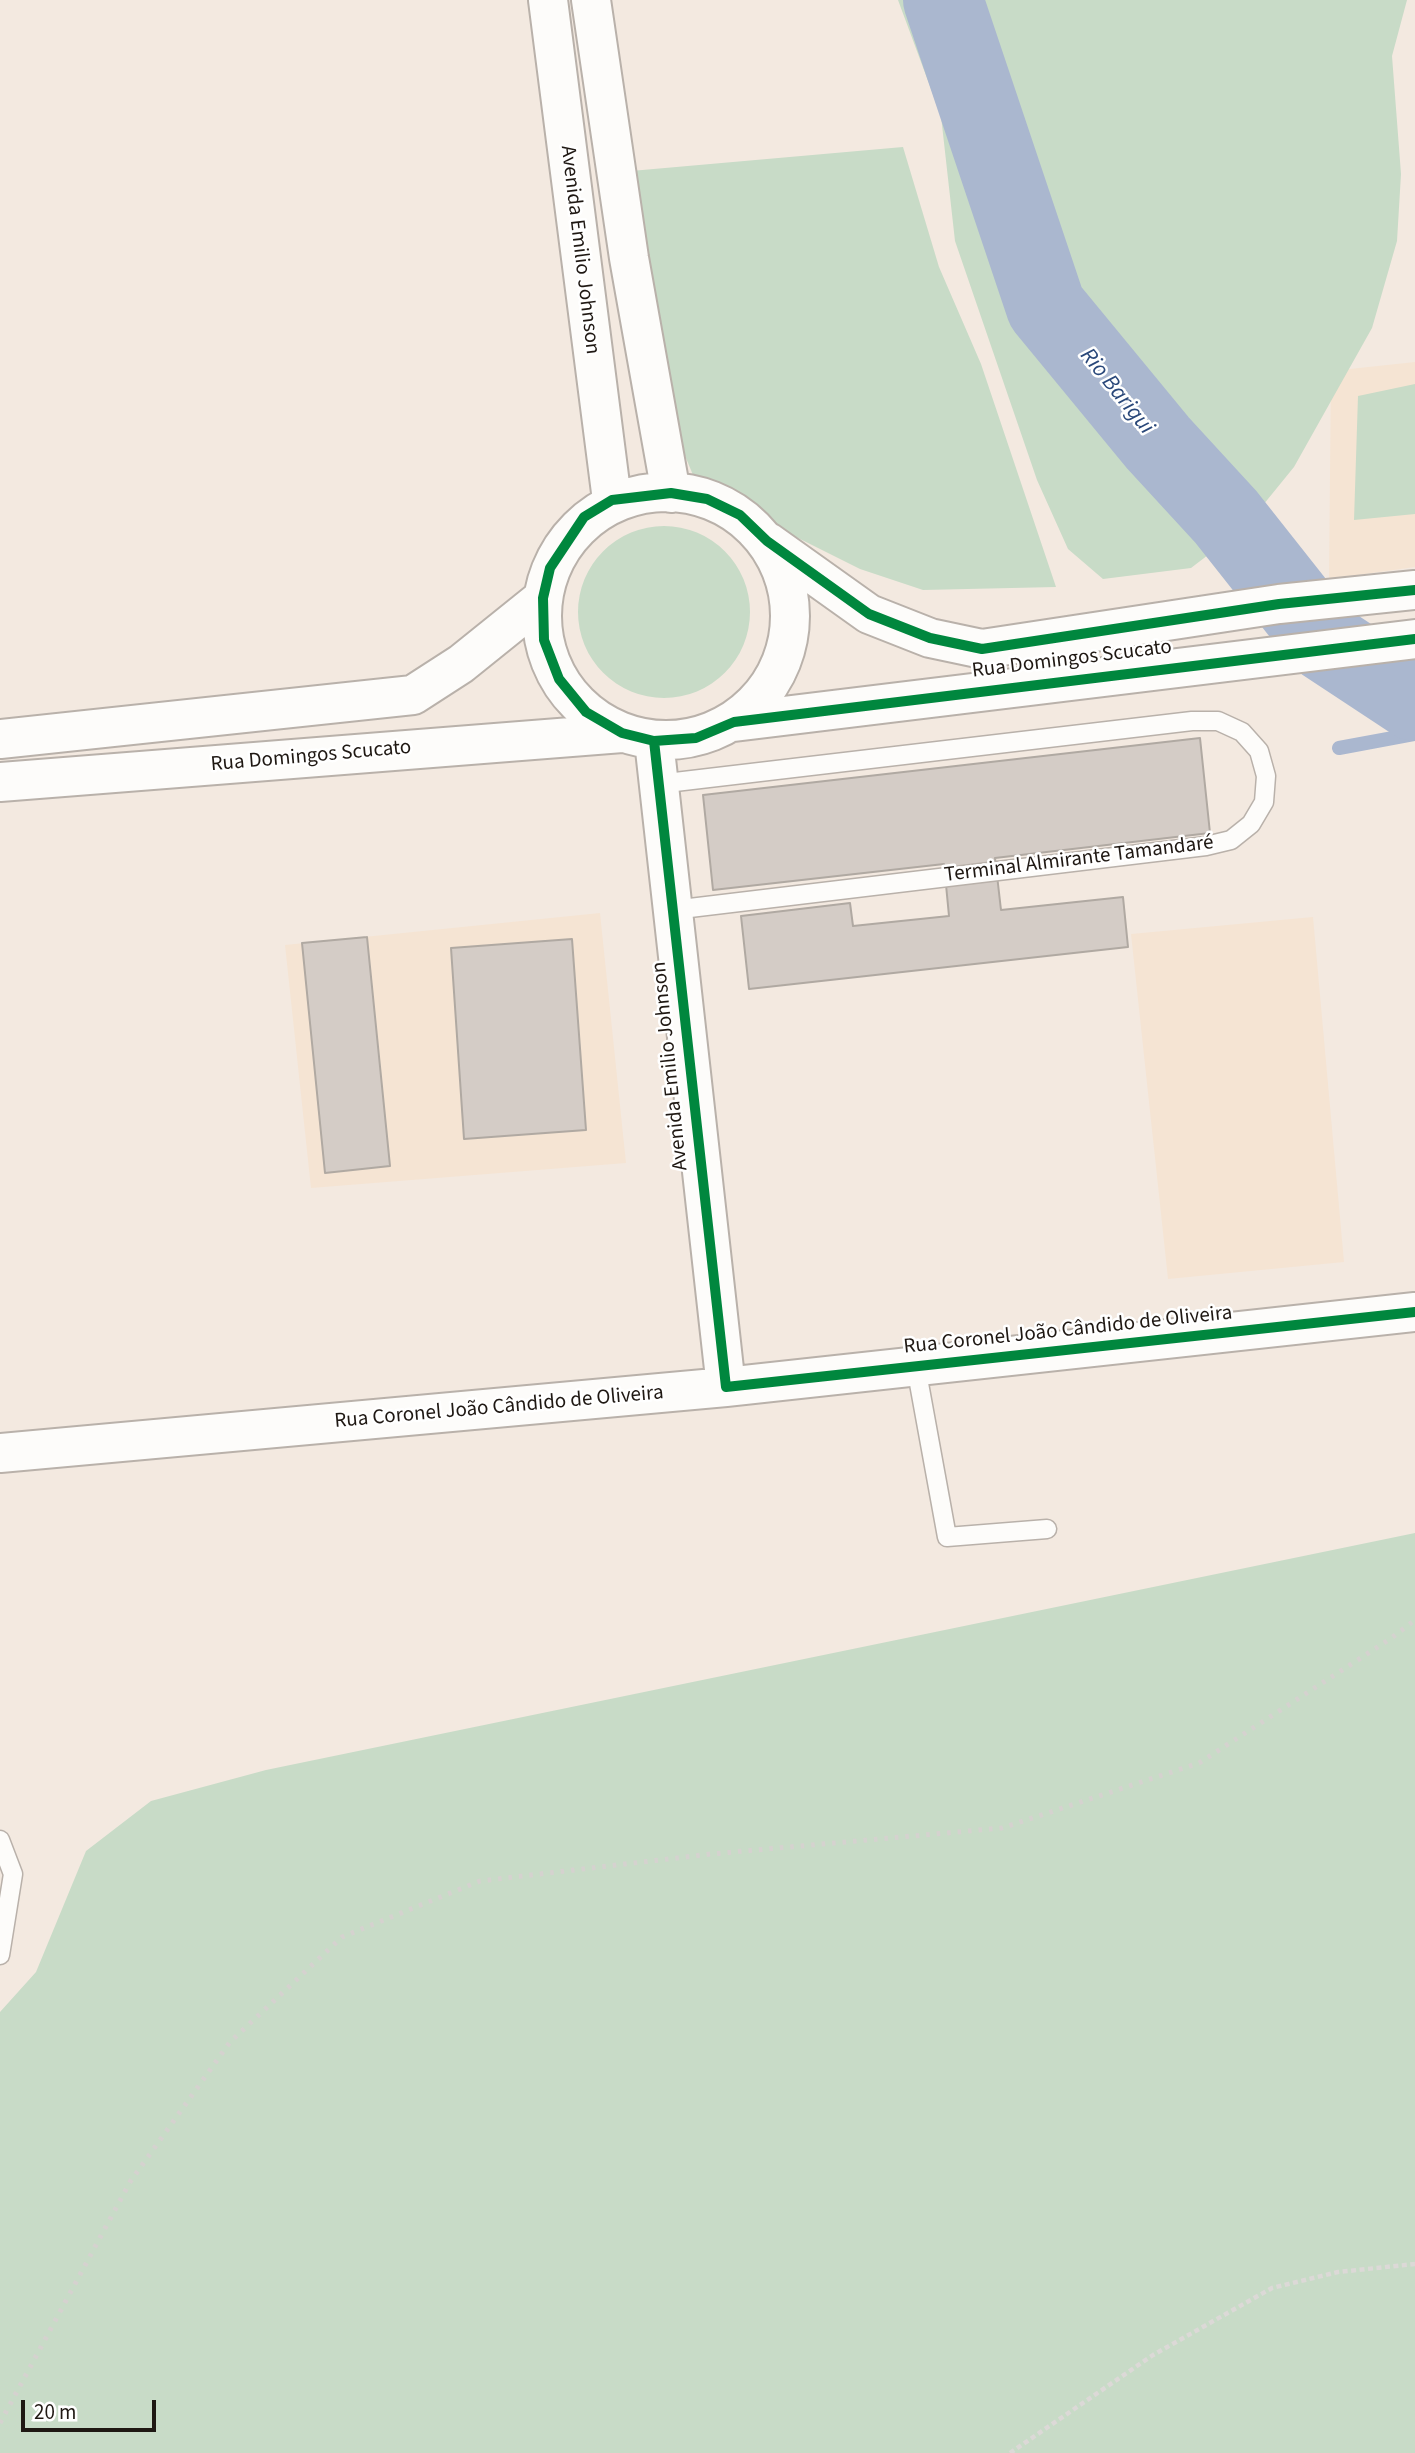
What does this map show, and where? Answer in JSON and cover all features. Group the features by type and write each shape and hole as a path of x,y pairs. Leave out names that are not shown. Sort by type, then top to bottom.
{"main road":[{"name":"Avenida Emilio Johnson","path":"548,0 612,500"},
{"path":"592,0 629,258 671,493"},
{"path":"671,493 707,499 740,515 766,541 785,578 792,618 784,659 764,694 734,722 696,738 638,737 586,712 559,679 544,640 543,598 550,568 584,517 612,500 671,493"},
{"name":"Rua Domingos Scucato","path":"766,541 869,614 930,638 982,649 1279,604 1398,592"},
{"path":"0,739 413,695 461,664 543,598"},
{"name":"Rua Domingos Scucato","path":"734,722 1283,653 1409,640"},
{"name":"Avenida Emilio Johnson","path":"638,737 658,784 726,1387"},
{"name":"Rua Domingos Scucato","path":"0,782 638,737"},
{"name":"Rua Coronel João Cândido de Oliveira","path":"0,1452 726,1387 1415,1312"}],"lane":[{"name":"Terminal Almirante Tamandaré","path":"658,784 1192,721 1218,721 1242,732 1259,751 1266,776 1264,802 1251,824 1231,840 1206,846 673,910"},
{"path":"916,1367 947,1537 1047,1529"},
{"path":"0,1840 13,1874 0,1955"}],"path":[{"path":"1010,2453 1153,2356 1272,2288 1338,2272 1415,2264"}],"shaded area":[{"path":"1415,362 1415,567 1329,579 1331,371"},
{"path":"600,913 626,1163 311,1188 285,945"},
{"path":"1313,917 1344,1262 1168,1279 1131,934"}],"green space":[{"path":"898,0 1407,0 1392,56 1401,174 1397,241 1372,328 1294,467 1246,526 1191,568 1103,579 1068,549 1037,480 955,241 941,116"},
{"path":"903,147 939,267 981,364 1056,587 923,590 860,569 766,522 693,475 662,400 631,171"},
{"path":"1415,384 1415,514 1354,520 1358,396"},
{"path":"664,526 697,533 725,551 743,579 750,612 743,645 725,673 697,691 664,698 631,691 603,673 585,645 578,612 585,579 603,551 631,533"},
{"path":"1415,1533 1415,2453 0,2453 0,2012 36,1972 86,1851 151,1801 266,1770"}],"building":[{"path":"1200,738 1210,833 995,858 1001,910 1123,897 1128,947 749,989 741,916 850,903 853,926 949,916 944,864 713,890 703,795"},
{"path":"367,937 390,1166 325,1173 302,943"},
{"path":"572,939 586,1130 464,1139 451,948"}],"waterway":[{"name":"Rio Barigui","path":"943,0 1046,307 1158,443 1226,517 1324,641 1415,701"},
{"path":"1339,748 1415,734"}],"railway":[{"path":"0,2423 130,2182 230,2042 342,1937 480,1881 711,1854 1002,1828 1199,1763 1415,1620"}],"cycle path":[{"path":"1415,590 1279,604 982,649 930,638 869,614 767,541 740,515 707,499 671,493 612,500 584,517 550,568 543,598 544,640 559,679 586,712 622,733 654,741 696,738 734,722 1415,639"},
{"path":"654,741 726,1387 1415,1312"}]}
